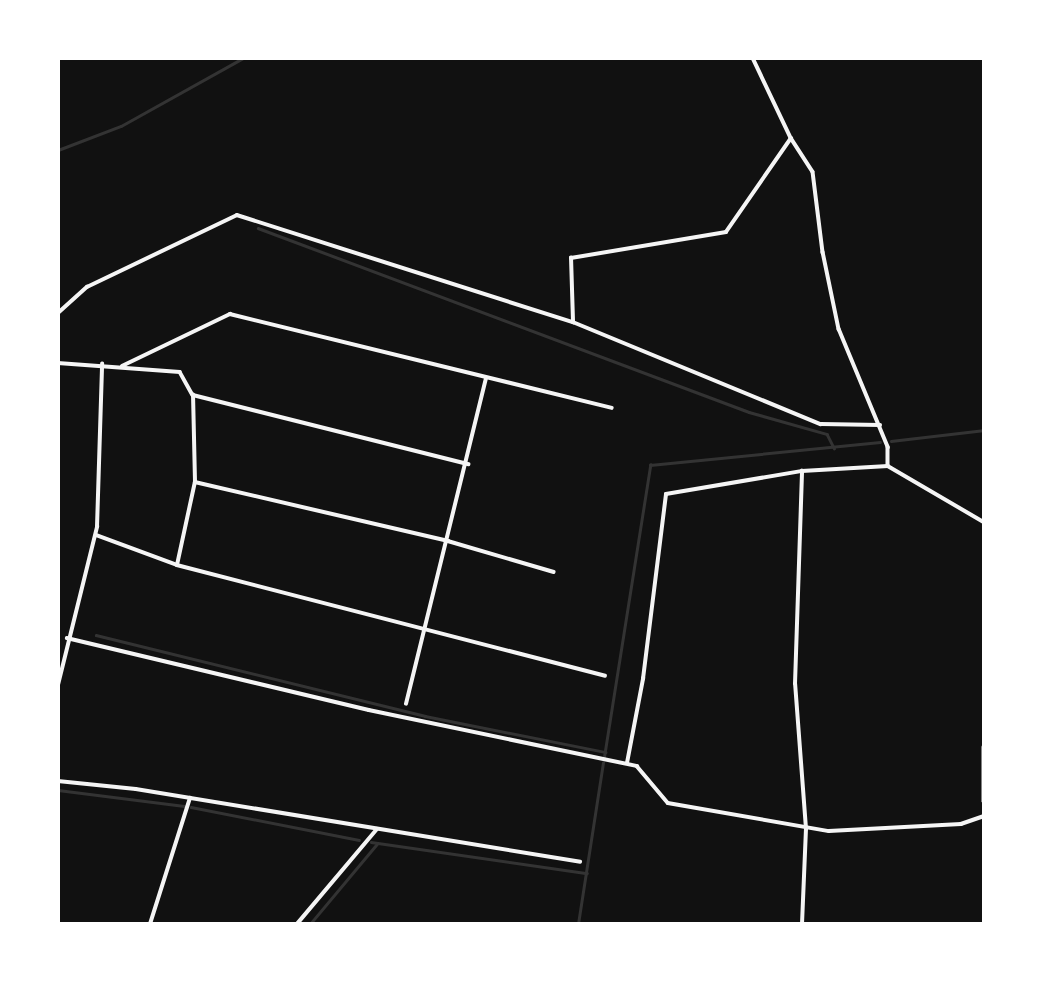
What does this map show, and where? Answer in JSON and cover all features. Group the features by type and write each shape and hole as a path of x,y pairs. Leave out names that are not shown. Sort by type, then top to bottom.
{"street":[{"path":"752,58 791,138 813,172 823,253 839,329 888,446 888,466"},
{"path":"573,321 571,258 726,232 791,138"},
{"path":"58,313 87,287 231,216 291,229 573,321 821,424 880,425"},
{"path":"122,366 230,314 612,408"},
{"path":"58,363 102,364 180,372 193,395 195,482 177,565"},
{"path":"58,685 67,638 96,535 102,364"},
{"path":"406,704 468,464 486,379"},
{"path":"193,395 468,464"},
{"path":"626,763 643,679 666,494 802,471 888,466 984,522"},
{"path":"802,471 795,684 806,829 802,924"},
{"path":"195,482 448,541 554,572"},
{"path":"96,535 177,565 605,676"},
{"path":"67,638 369,710 637,766 668,803 806,829 961,824 984,816"},
{"path":"984,747 984,801"},
{"path":"58,781 190,798 580,862"},
{"path":"150,924 190,798"},
{"path":"298,924 377,829"}],"waterway":[{"path":"58,150 121,126 243,58"},
{"path":"258,228 749,412 827,434 834,448"},
{"path":"891,441 984,430"},
{"path":"604,757 650,465 880,442"},
{"path":"96,635 425,716 605,752"},
{"path":"578,924 603,763"},
{"path":"58,790 184,806"},
{"path":"191,807 359,840"},
{"path":"371,842 587,873"},
{"path":"310,924 377,844"}]}
